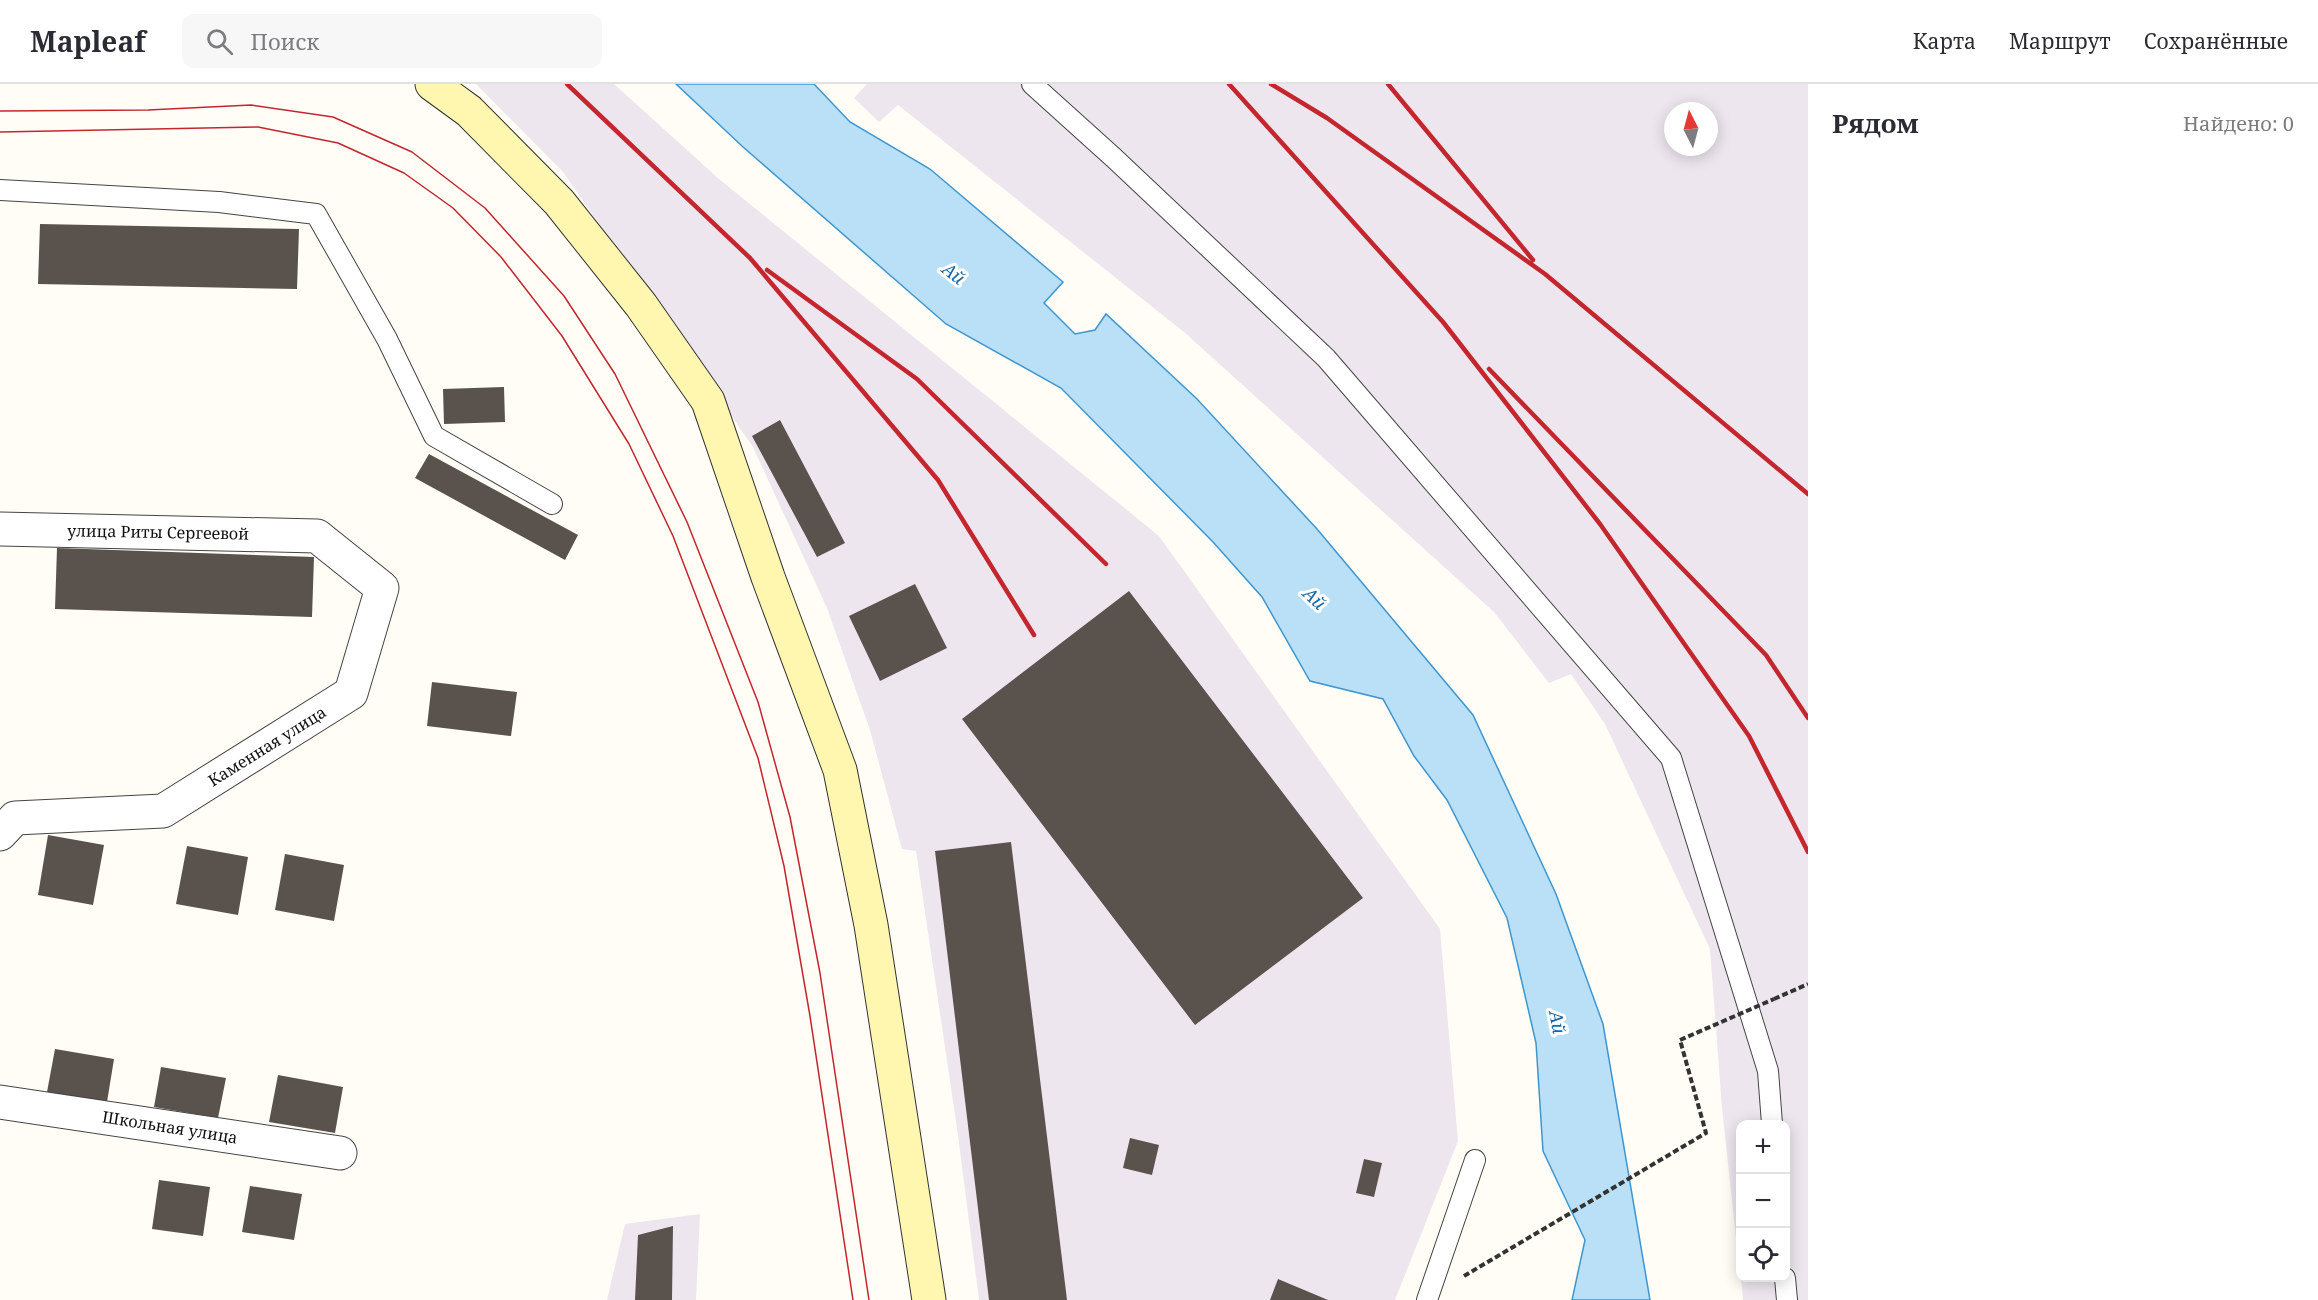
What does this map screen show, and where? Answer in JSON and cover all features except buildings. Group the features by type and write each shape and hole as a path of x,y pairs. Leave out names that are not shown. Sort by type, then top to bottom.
{"main road":[{"path":"432,84 469,111 559,202 641,305 708,401 768,577 840,770 872,925 930,1300"}],"street":[{"name":"улица Риты Сергеевой","path":"0,529 316,536"},
{"name":"Каменная улица","path":"0,834 15,818 163,811 351,693 382,588 316,536"},
{"name":"Школьная улица","path":"0,1102 340,1153"}],"lane":[{"path":"1032,84 1326,358 1671,758 1768,1071 1772,1120"},
{"path":"0,190 219,202 316,214 387,339 434,436 552,504"},
{"path":"1427,1300 1475,1160"},
{"path":"1785,1282 1787,1300"}],"path":[{"path":"1461,1278 1706,1132 1680,1040 1808,984"}],"shaded area":[{"path":"476,84 614,84 719,179 1159,536 1440,929 1458,1141 1395,1300 979,1300 958,1135 916,851 902,849 870,730 827,608 753,447 563,172"},
{"path":"867,84 1808,84 1808,1300 1743,1300 1741,1282 1790,1282 1790,1120 1736,1120 1736,1238 1722,1108 1710,949 1605,724 1571,674 1549,683 1494,612 1184,332 898,105 879,122 854,98"},
{"path":"700,1214 696,1300 607,1300 625,1224"}],"water":[{"name":"Ай","path":"676,84 814,84 850,122 930,169 1063,282 1044,303 1075,334 1095,330 1106,314 1197,399 1317,529 1473,715 1556,894 1603,1024 1650,1300 1572,1300 1585,1240 1543,1151 1536,1043 1507,918 1447,800 1414,756 1383,699 1310,681 1262,597 1213,542 1061,388 946,324 743,147"}],"tram line":[{"path":"0,111 148,110 251,105 333,117 412,152 485,208 564,296 615,374 687,522 758,702 790,817 820,973 869,1300"},
{"path":"0,132 258,127 338,143 404,173 453,208 501,257 562,336 629,444 673,536 758,758 784,866 810,1016 853,1300"}],"railway":[{"path":"567,84 750,258 938,480 1034,635"},
{"path":"1229,84 1443,322 1600,524 1749,736 1808,852"},
{"path":"1271,84 1327,118 1545,274 1808,494"},
{"path":"1388,84 1533,260"},
{"path":"767,270 917,379 1106,564"},
{"path":"1489,369 1766,655 1808,718"}]}
